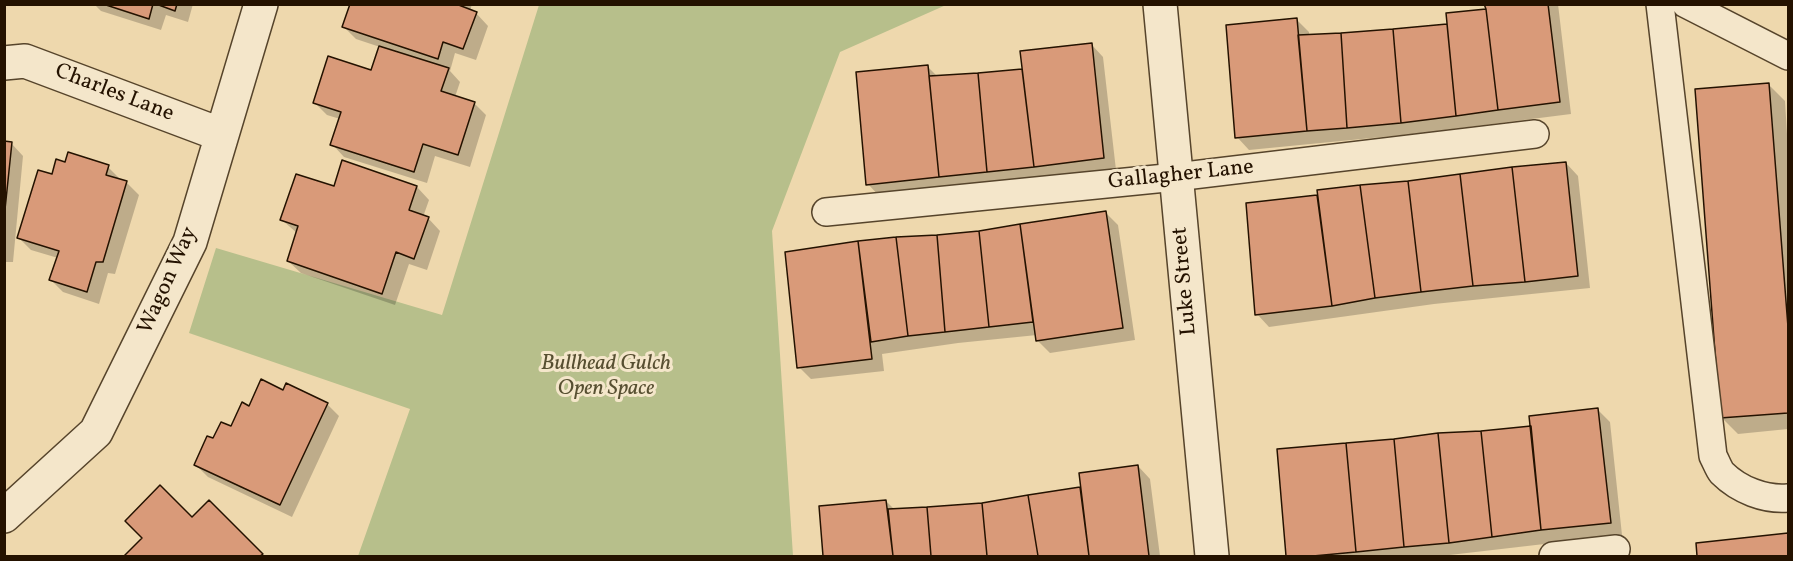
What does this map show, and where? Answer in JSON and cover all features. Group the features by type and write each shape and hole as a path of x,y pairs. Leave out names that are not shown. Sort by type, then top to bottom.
{"street":[{"name":"Wagon Way","path":"4,516 96,432 190,242 261,4"},
{"name":"Luke Street","path":"1160,4 1212,556"},
{"name":"Charles Lane","path":"4,63 25,61 222,135"}],"lane":[{"path":"1660,4 1713,456 1721,472 1746,490 1776,499 1788,498"},
{"path":"1686,4 1788,56"},
{"name":"Gallagher Lane","path":"826,212 1176,177 1535,134"},
{"path":"1552,556 1616,549"}],"green space":[{"name":"Bullhead Gulch Open Space","path":"539,5 946,5 840,52 772,231 793,556 358,556 410,409 189,333 216,248 442,315"}],"building":[{"path":"103,4 153,4 149,19"},
{"path":"156,4 177,4 175,11"},
{"path":"350,4 456,4 477,12 463,49 443,42 438,59 342,27"},
{"path":"1484,4 1548,4 1560,102 1498,110"},
{"path":"1486,9 1498,110 1456,116 1446,13"},
{"path":"1297,18 1307,131 1235,138 1226,25"},
{"path":"1447,24 1456,116 1401,123 1393,29"},
{"path":"1393,29 1401,123 1347,128 1341,33"},
{"path":"1341,33 1347,128 1307,131 1298,35"},
{"path":"1092,43 1104,158 1034,167 1020,51"},
{"path":"379,46 449,68 441,91 475,102 458,155 423,144 414,172 330,145 341,112 313,103 328,56 371,70"},
{"path":"928,65 939,177 866,185 856,72"},
{"path":"1022,69 1034,167 987,172 978,73"},
{"path":"978,73 987,172 939,177 929,76"},
{"path":"1769,83 1788,327 1788,413 1720,418 1695,89"},
{"path":"4,141 12,142 4,219"},
{"path":"68,152 109,165 106,175 127,181 103,262 96,262 87,292 49,280 59,251 17,238 38,170 52,174 56,159 65,162"},
{"path":"342,160 417,186 409,210 429,217 414,259 396,252 382,294 287,261 298,226 280,220 296,174 334,186"},
{"path":"1566,162 1578,276 1525,282 1512,167"},
{"path":"1512,167 1525,282 1473,286 1460,174"},
{"path":"1460,174 1473,286 1421,292 1408,181"},
{"path":"1408,181 1421,292 1375,298 1360,185"},
{"path":"1360,185 1375,298 1332,306 1317,190"},
{"path":"1317,195 1332,306 1255,315 1246,203"},
{"path":"1106,211 1123,328 1036,341 1020,224"},
{"path":"1020,224 1033,322 989,327 979,231"},
{"path":"979,231 989,327 945,332 937,235"},
{"path":"937,235 945,332 908,336 896,237"},
{"path":"896,237 908,336 871,342 858,241"},
{"path":"858,241 872,359 797,368 785,252"},
{"path":"261,379 283,390 286,383 328,403 280,505 194,465 207,436 213,438 221,422 231,426 242,402 249,406"},
{"path":"1598,408 1611,523 1541,530 1529,416"},
{"path":"1531,426 1541,530 1492,537 1481,431"},
{"path":"1481,431 1492,537 1449,543 1438,433"},
{"path":"1438,433 1449,543 1404,547 1394,439"},
{"path":"1394,439 1404,547 1356,552 1346,443"},
{"path":"1346,443 1356,552 1286,556 1277,449"},
{"path":"1138,465 1149,556 1089,556 1079,473"},
{"path":"160,485 192,517 209,500 263,554 260,556 124,556 142,538 125,521"},
{"path":"1080,487 1089,556 1038,556 1028,495"},
{"path":"1028,495 1038,556 987,556 982,503"},
{"path":"886,500 893,556 823,556 819,506"},
{"path":"982,503 987,556 931,556 927,507"},
{"path":"927,507 931,556 893,556 888,509"},
{"path":"1788,533 1788,556 1697,556 1696,543"}]}
